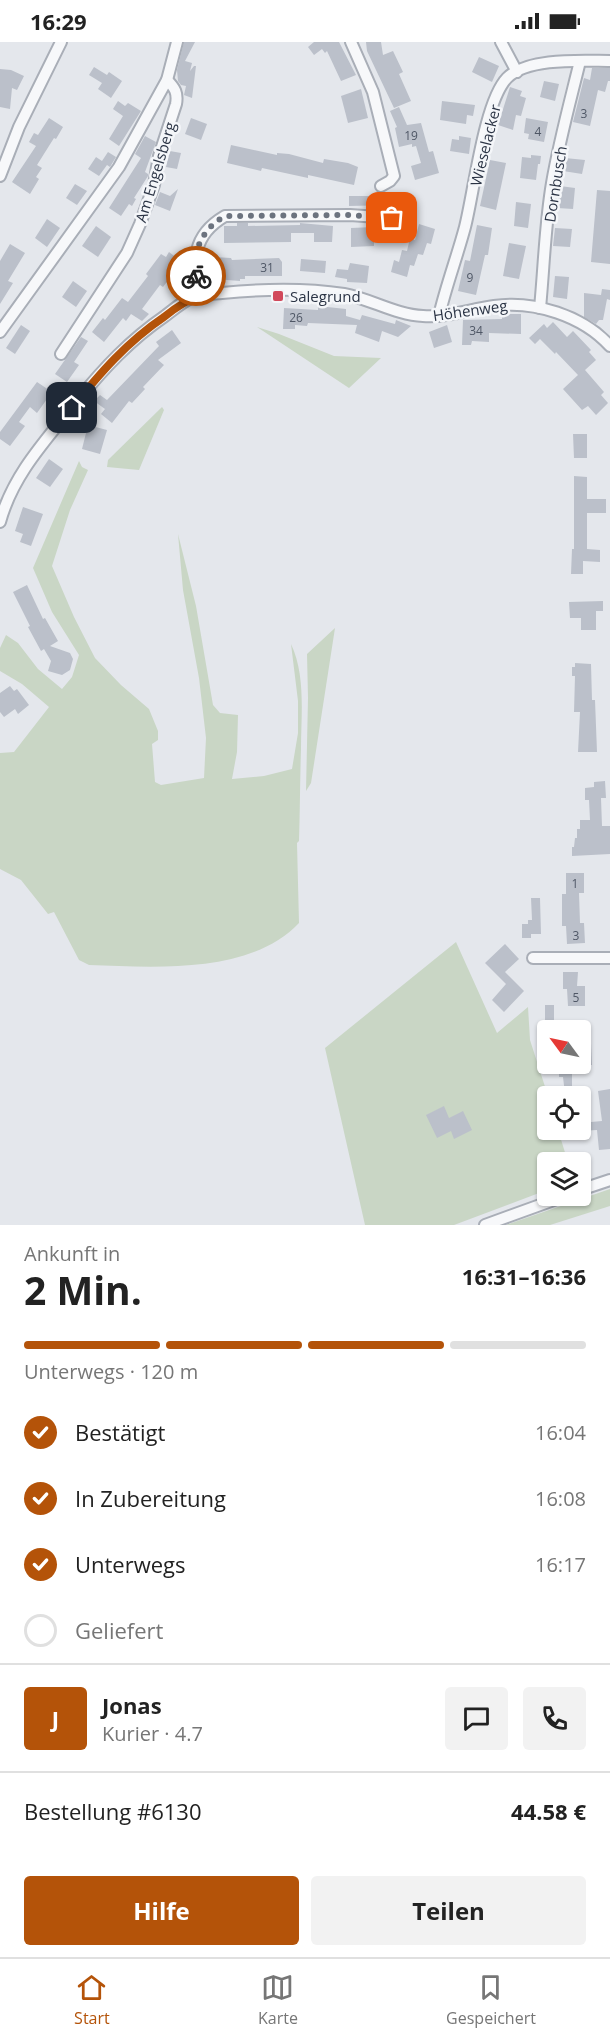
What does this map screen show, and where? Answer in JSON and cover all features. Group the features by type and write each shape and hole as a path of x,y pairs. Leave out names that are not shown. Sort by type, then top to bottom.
{"street":[{"path":"0,176 19,127 61,42"},
{"name":"Am Engelsberg","path":"0,332 119,167 167,80 177,42"},
{"path":"351,42 373,92 394,176 392,180 381,186"},
{"path":"501,42 517,72 534,65 610,61"},
{"name":"Dornbusch","path":"540,308 551,187 580,61"},
{"name":"Wieselacker","path":"439,315 465,227 489,116 507,78 517,72"},
{"name":"Am Engelsberg","path":"61,354 127,253 140,224 154,185 159,156 176,104 177,97 174,87 167,80"},
{"path":"200,296 194,264 196,249 209,228 225,216 350,215 392,218"},
{"name":"Höhenweg","path":"0,522 5,505 21,473 102,371 140,334 184,302 200,296 266,290 328,292 345,294 422,316 512,304 540,308 581,324 610,346"},
{"path":"533,958 610,957"},
{"path":"591,1186 610,1180"},
{"path":"485,1225 537,1206"}],"green space":[{"path":"257,327 334,356 381,358 349,388"},
{"path":"162,407 164,410 139,470 107,467 108,460"},
{"path":"79,461 82,467 88,470 70,510 52,566 95,658 149,709 158,731 158,740 152,744 155,782 161,785 204,778 206,738 199,678 183,590 178,534 196,606 213,705 220,713 238,715 237,752 232,779 264,776 292,769 298,733 298,701 291,644 296,656 301,682 302,709 299,841 297,843 299,923 279,940 255,952 228,960 200,964 142,967 89,965 79,960 54,912 48,914 21,880 0,869 0,753 14,752 49,707 22,684 0,671 0,648 6,635 18,643 38,669 62,689 72,677 79,655 52,612 33,568"},
{"path":"335,628 311,783 306,791 307,654"},
{"path":"456,942 497,1033 528,1007 530,1040 537,1062 537,1074 541,1074 545,1086 537,1086 537,1140 561,1140 565,1152 537,1152 537,1194 454,1225 365,1225 325,1048"},
{"path":"610,1189 610,1206 550,1225 506,1225 561,1206 591,1206 591,1196"}],"building":[{"path":"184,42 195,42 185,61 192,63 190,71 196,66 192,98 184,95 186,86 181,85 178,81 177,70"},
{"path":"314,42 339,42 356,75 341,81 327,51 325,53 322,49 314,55 308,47"},
{"path":"366,42 381,42 383,55 393,51 403,72 399,74 411,101 394,108 367,51"},
{"path":"479,57 499,66 492,82 472,72"},
{"path":"94,67 107,75 109,72 122,81 111,98 98,89 102,83 89,75"},
{"path":"592,68 610,68 610,81 608,81 605,92 598,90 590,126 573,122 584,78 590,80"},
{"path":"0,69 11,70 24,76 17,90 12,88 10,109 0,107"},
{"path":"544,81 559,84 555,101 540,97"},
{"path":"510,87 522,91 520,96 526,98 521,116 516,115 513,130 498,125"},
{"path":"361,89 368,118 348,123 341,96"},
{"path":"118,101 125,106 128,103 141,111 119,146 109,139 123,116 113,109"},
{"path":"442,101 475,105 473,116 467,115 466,124 440,120"},
{"path":"399,107 407,125 421,123 429,152 433,151 439,173 415,180 411,166 421,163 416,146 412,147 412,144 399,147 395,128 397,127 390,111"},
{"path":"49,118 63,127 37,165 42,168 36,177 39,179 30,194 12,182 36,146 29,142 34,133 38,135"},
{"path":"191,118 207,124 201,140 185,134"},
{"path":"526,118 548,122 544,142 528,139 529,134 524,133"},
{"path":"145,136 156,142 145,172 148,176 134,198 136,199 132,206 129,204 121,216 109,208 141,158 135,154"},
{"path":"459,136 471,138 469,154 450,151 452,139 459,140"},
{"path":"231,145 277,155 277,153 289,154 323,163 324,159 348,163 358,167 354,185 262,168 261,171 227,163"},
{"path":"170,151 181,153 177,169 166,167"},
{"path":"108,152 116,157 110,167 107,165 99,176 88,169 96,157 102,161"},
{"path":"531,155 541,156 536,180 520,178 522,157 531,158"},
{"path":"565,158 585,160 582,174 563,171"},
{"path":"490,160 506,163 496,210 480,206"},
{"path":"75,184 87,191 77,205 66,198"},
{"path":"560,186 575,188 573,209 557,208"},
{"path":"178,189 170,211 155,205 160,192 170,196"},
{"path":"597,190 610,191 610,264 591,262"},
{"path":"349,196 391,196 391,205 349,206"},
{"path":"516,202 531,204 528,228 514,226"},
{"path":"47,219 60,228 47,247 35,238"},
{"path":"237,223 248,223 248,226 300,225 300,223 333,226 332,242 314,242 314,233 291,233 291,242 224,243 224,226 237,226"},
{"path":"419,224 435,229 431,244 427,243 423,255 418,254 414,266 410,265 407,277 391,272 394,260 399,262 402,250 407,251 410,238 415,240"},
{"path":"477,225 492,228 488,255 485,255 476,295 458,291 465,260 470,261"},
{"path":"96,226 111,237 98,257 82,246"},
{"path":"374,227 374,246 351,247 351,228"},
{"path":"555,228 572,229 570,247 553,246"},
{"path":"509,243 526,246 519,279 503,276"},
{"path":"10,244 25,253 8,281 13,283 0,304 0,261"},
{"path":"169,252 182,262 163,287 160,285 142,309 149,314 142,321 131,314 126,321 123,318 104,342 92,332 103,318 105,320 122,298 128,302 161,254 166,257"},
{"path":"214,257 231,258 232,260 279,258 282,262 282,276 245,276 245,279 240,279 240,281 214,279"},
{"path":"301,259 326,261 325,273 300,271"},
{"path":"350,263 369,266 367,283 347,282 347,279 335,277 337,269 348,270"},
{"path":"555,276 569,277 567,299 553,297"},
{"path":"73,281 87,291 76,307 62,297"},
{"path":"602,289 610,290 610,300 607,299 603,320 599,320 596,324 584,317 584,293 601,295"},
{"path":"318,306 346,309 346,316 360,320 362,315 395,324 396,320 411,326 398,337 382,331 379,342 355,333 357,325 308,323 307,326 295,325 295,329 283,329 284,308 318,310"},
{"path":"502,314 521,314 521,334 489,333 489,342 472,341 471,345 462,345 463,320 502,319"},
{"path":"553,322 567,337 573,331 591,350 589,352 596,360 585,370 604,392 601,395 608,403 596,415 588,406 582,410 563,389 578,375 540,339 535,344 529,338 544,324 547,328"},
{"path":"21,325 30,331 15,354 6,348"},
{"path":"447,325 452,342 434,348 429,332"},
{"path":"172,330 181,343 158,360 164,365 143,387 145,389 132,403 129,401 112,423 101,414 105,409 94,401 100,395 107,400 159,346 156,342"},
{"path":"81,337 88,341 74,362 79,365 67,382 55,374"},
{"path":"37,382 52,392 37,413 30,407 19,422 25,426 10,446 0,439 0,432"},
{"path":"88,425 107,430 100,454 82,449"},
{"path":"573,434 587,434 587,458 574,458"},
{"path":"49,459 63,469 50,487 36,478"},
{"path":"574,476 587,477 587,499 606,499 606,513 587,513 587,549 600,550 600,562 583,561 583,574 571,574 572,549 574,549"},
{"path":"23,507 43,514 31,546 20,542 23,534 15,531"},
{"path":"27,585 43,619 45,618 58,641 50,646 70,653 73,659 70,670 62,675 48,671 51,661 44,649 41,651 13,592"},
{"path":"603,601 603,611 596,611 596,630 581,630 581,618 570,618 569,602"},
{"path":"575,663 591,664 597,752 578,752 580,712 574,712 575,676 572,676 572,667 575,667"},
{"path":"10,686 14,691 17,689 29,705 18,714 15,709 4,717 0,712 0,693"},
{"path":"605,781 606,798 601,798 602,826 610,826 610,854 572,856 577,829 580,829 580,820 590,820 589,800 585,800 585,788 594,787 594,782"},
{"path":"566,873 584,873 584,893 579,893 580,923 584,923 585,943 567,944 566,926 562,926 562,894 566,894"},
{"path":"531,898 540,898 541,934 531,934 531,938 522,938 522,924 528,924 528,920 532,920"},
{"path":"505,944 519,959 505,972 524,991 504,1012 492,1000 506,984 485,963"},
{"path":"563,972 578,972 577,986 585,986 585,1006 568,1006 567,989 563,989"},
{"path":"545,1005 554,1005 554,1020 545,1020"},
{"path":"559,1074 572,1074 572,1086 564,1086 563,1077 559,1077"},
{"path":"610,1089 610,1149 599,1150 597,1130 591,1130 591,1122 602,1121 598,1091"},
{"path":"444,1106 449,1118 463,1111 472,1130 454,1139 451,1131 437,1138 426,1115"}],"way so far":[{"path":"196,276 194,264 198,244 217,220 228,215 350,215 392,218"}],"place":[{"name":"Salegrund","path":"278,296"}],"route":[{"path":"72,408 109,362 140,334 184,302 200,296 196,276"}]}
